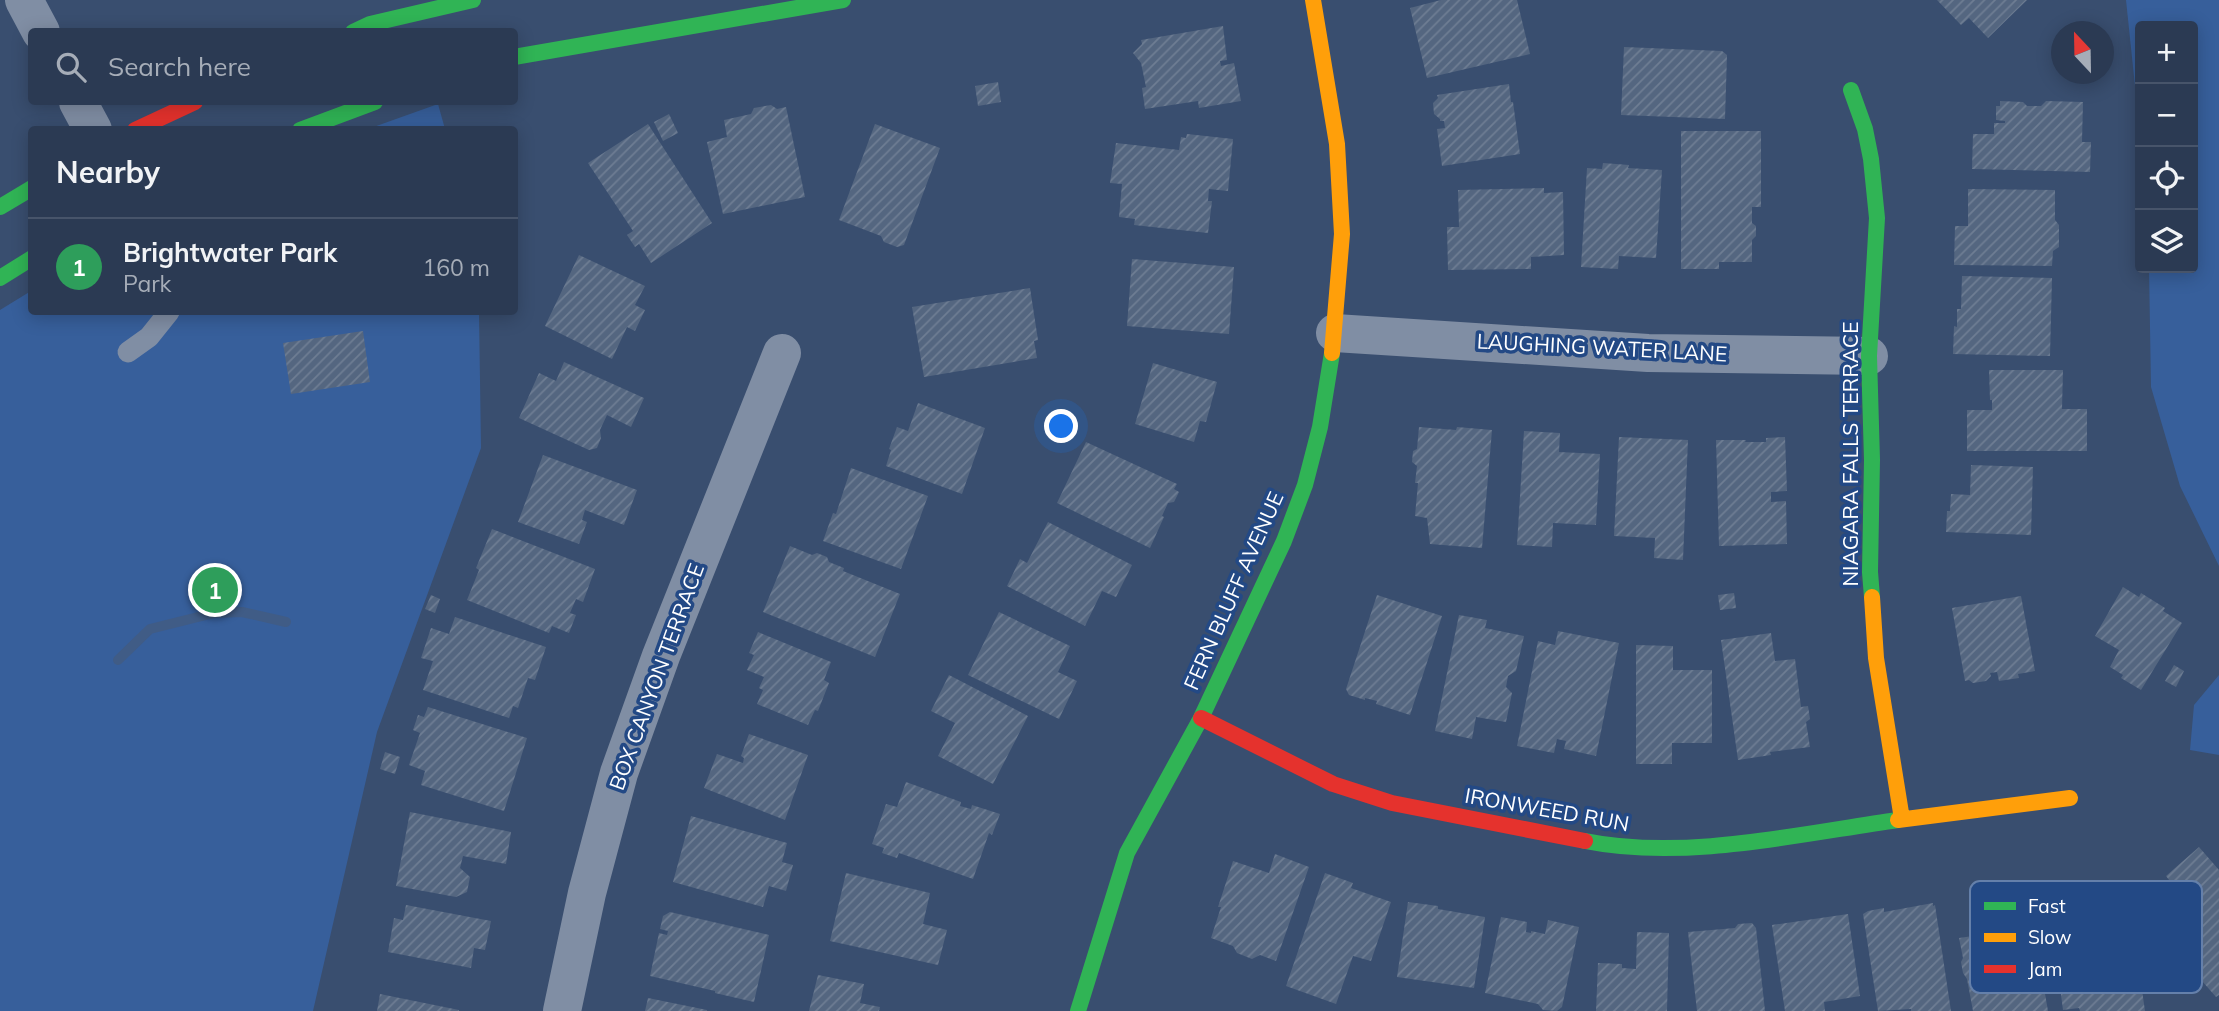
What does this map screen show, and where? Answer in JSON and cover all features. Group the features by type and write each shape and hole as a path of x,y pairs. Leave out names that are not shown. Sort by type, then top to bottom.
{"street":[{"path":"24,0 39,28"},
{"path":"362,28 473,0"},
{"path":"518,56 844,0"},
{"name":"FERN BLUFF AVENUE","path":"1078,1011 1127,853 1200,718 1284,541 1305,485 1320,427 1335,333 1342,234 1337,144 1313,0"},
{"name":"NIAGARA FALLS TERRACE","path":"1851,90 1866,129 1877,218 1869,356 1872,460 1870,572 1876,658 1902,819"},
{"path":"80,105 91,126"},
{"path":"144,126 189,105"},
{"path":"311,126 367,105"},
{"path":"0,206 28,190"},
{"path":"0,278 28,260"},
{"name":"LAUGHING WATER LANE","path":"1335,333 1648,353 1869,356"},
{"name":"BOX CANYON TERRACE","path":"562,1011 587,893 619,773 661,656 782,353"},
{"name":"IRONWEED RUN","path":"1200,718 1333,784 1392,803 1594,843 1650,848 1707,847 2070,798"}],"lane":[{"path":"128,352 149,337 167,315"}],"shaded area":[{"path":"2126,0 2219,0 2219,566 2180,486 2151,387 2149,273 2198,273 2198,21 2135,21 2135,86"},
{"path":"438,105 444,126 376,126"},
{"path":"28,293 28,315 479,315 481,448 377,732 313,1011 0,1011 0,310"},
{"path":"2219,675 2219,755 2190,750 2194,705"}],"building":[{"path":"1441,0 1517,0 1530,54 1427,78 1410,8"},
{"path":"1937,0 2027,0 1988,38 1969,18 1961,25"},
{"path":"1223,26 1227,60 1220,61 1221,66 1234,63 1241,101 1199,108 1198,101 1145,109 1142,88 1146,87 1141,63 1133,53 1142,44 1141,40"},
{"path":"1624,47 1722,51 1727,55 1725,119 1621,115"},
{"path":"998,82 1001,102 978,106 975,86"},
{"path":"1509,84 1520,154 1442,166 1437,129 1445,128 1444,121 1440,121 1434,114 1433,103 1438,98 1437,95"},
{"path":"2000,101 2023,102 2027,106 2041,106 2046,101 2083,102 2082,142 2091,142 2090,172 1972,169 1973,134 1994,134 1994,123 2005,123 1996,120 1996,106 2000,106"},
{"path":"771,105 777,109 786,107 805,197 723,214 707,142 727,137 724,120 751,114 754,108"},
{"path":"669,114 678,133 663,141 654,122"},
{"path":"648,124 712,223 651,263 639,244 635,247 627,235 633,231 588,163"},
{"path":"875,124 940,148 904,245 897,247 884,242 881,236 839,220"},
{"path":"1681,131 1761,131 1761,207 1752,207 1752,223 1756,226 1756,236 1752,240 1752,262 1719,262 1719,269 1681,269"},
{"path":"1187,134 1233,139 1228,191 1209,189 1208,201 1212,201 1208,233 1134,225 1135,219 1119,217 1122,184 1110,183 1116,143 1179,150 1181,137 1186,138"},
{"path":"1603,163 1662,170 1656,258 1619,256 1618,269 1581,267 1587,168 1602,169"},
{"path":"1544,188 1544,193 1563,192 1564,255 1531,257 1531,269 1448,270 1447,227 1459,227 1458,190"},
{"path":"1968,189 2055,190 2055,220 2059,225 2059,247 2053,251 2052,266 1954,265 1955,226 1968,226"},
{"path":"579,255 645,286 635,305 645,310 635,331 627,327 612,359 545,326"},
{"path":"1132,259 1234,267 1229,334 1127,326"},
{"path":"1962,276 2052,278 2050,356 1953,354 1957,309 1961,309"},
{"path":"1030,288 1038,340 1034,341 1037,358 924,377 912,307"},
{"path":"363,331 370,382 291,394 283,343"},
{"path":"564,362 644,398 631,427 607,415 600,430 601,438 597,448 589,450 519,418 539,373 556,381"},
{"path":"1153,363 1217,382 1206,422 1200,421 1194,442 1135,424"},
{"path":"1989,370 2063,370 2062,409 2087,409 2087,451 1967,451 1967,410 1992,410"},
{"path":"918,403 985,428 962,494 886,466 897,427 908,431"},
{"path":"1419,427 1492,430 1482,548 1430,544 1427,518 1415,516 1418,483 1415,483 1417,466 1412,462 1413,451 1417,449"},
{"path":"1524,431 1560,433 1559,452 1600,454 1596,525 1553,523 1552,547 1517,545"},
{"path":"1619,437 1688,440 1683,560 1654,558 1655,538 1614,536"},
{"path":"1785,437 1787,491 1771,492 1771,502 1786,501 1787,544 1719,546 1716,440 1766,442 1766,438"},
{"path":"1086,442 1177,484 1174,489 1179,492 1174,502 1168,503 1150,548 1057,503"},
{"path":"543,455 637,490 624,525 585,510 582,520 587,522 579,544 518,522"},
{"path":"1971,465 2033,467 2031,535 1946,532 1951,494 1970,495"},
{"path":"851,468 928,496 901,569 823,541 833,513 836,514"},
{"path":"1048,522 1132,565 1116,597 1102,591 1085,626 1007,586 1020,559 1027,563"},
{"path":"492,529 595,569 583,602 576,599 570,613 576,615 569,633 552,626 549,633 467,600 479,570 476,568"},
{"path":"790,546 812,555 817,553 827,557 829,562 844,568 843,571 900,594 875,657 763,612"},
{"path":"2123,587 2139,597 2141,593 2182,623 2141,690 2121,678 2123,675 2110,667 2119,650 2095,636"},
{"path":"1734,593 1736,608 1720,610 1718,595"},
{"path":"431,595 440,599 435,613 425,609"},
{"path":"1377,595 1442,616 1410,715 1376,704 1377,701 1349,695 1346,689"},
{"path":"2021,596 2035,671 2018,674 2019,678 1999,681 1997,672 1990,673 1991,676 1986,681 1965,681 1952,608"},
{"path":"999,612 1070,646 1058,672 1077,681 1059,719 968,675"},
{"path":"1459,615 1487,620 1485,628 1524,636 1516,671 1508,676 1506,687 1512,693 1506,722 1476,717 1472,739 1435,731"},
{"path":"455,617 546,647 535,680 528,678 518,708 513,706 509,718 423,690 433,661 421,658 431,628 449,634"},
{"path":"1558,631 1619,643 1596,756 1564,749 1566,741 1557,739 1554,753 1517,746 1538,641 1555,645"},
{"path":"758,632 831,662 824,680 829,683 818,711 815,710 808,725 757,704 763,690 759,688 764,677 747,670 754,655 749,653"},
{"path":"1771,633 1775,661 1795,659 1801,707 1808,706 1810,719 1806,722 1810,747 1770,752 1771,755 1738,760 1721,640"},
{"path":"1636,645 1673,646 1673,670 1712,670 1712,743 1672,743 1672,764 1636,764"},
{"path":"2174,665 2184,671 2176,687 2165,681"},
{"path":"949,675 1028,716 993,784 938,756 955,723 931,711"},
{"path":"428,707 527,738 504,811 421,785 425,771 409,765 420,733 413,730 418,715 424,717"},
{"path":"749,734 808,755 785,820 704,788 717,754 743,763 744,758 741,756"},
{"path":"385,752 400,757 395,774 380,769"},
{"path":"906,782 961,802 960,806 971,809 972,805 1000,814 992,835 989,833 973,879 899,853 897,858 882,853 884,848 872,844 886,804 897,807"},
{"path":"410,812 511,832 506,864 463,856 460,868 470,877 467,892 456,897 396,886"},
{"path":"691,816 787,843 782,862 793,865 786,891 769,886 763,907 673,882"},
{"path":"2199,847 2219,870 2219,995 2216,997 2202,981 2202,881 2170,881 2166,876"},
{"path":"1275,854 1309,867 1276,961 1260,955 1252,959 1237,953 1233,946 1211,938 1233,861 1269,873"},
{"path":"846,873 930,893 923,924 947,930 938,965 830,941"},
{"path":"1325,873 1353,883 1351,888 1391,902 1371,961 1353,956 1336,1004 1286,986"},
{"path":"1408,902 1485,917 1474,988 1397,977"},
{"path":"1933,903 1951,1011 1878,1011 1863,914 1884,908 1884,912"},
{"path":"406,905 491,921 485,950 474,948 471,968 388,952 394,918 403,920"},
{"path":"670,912 769,935 754,1002 650,976 659,933 667,935 668,931 660,929 663,916"},
{"path":"1848,914 1860,996 1824,1002 1825,1011 1785,1011 1772,925"},
{"path":"1501,917 1527,922 1526,932 1531,933 1545,934 1548,920 1579,927 1562,1007 1557,1011 1543,1010 1538,1004 1485,993"},
{"path":"1752,923 1756,928 1765,1011 1697,1011 1688,932 1735,928 1738,924"},
{"path":"1637,932 1669,933 1667,1011 1596,1011 1598,963 1622,964 1622,968 1636,969"},
{"path":"1970,936 1970,993 2045,993 2048,1011 1973,1011 1967,979 1963,973 1959,938"},
{"path":"818,975 864,984 860,1003 880,1007 879,1011 809,1011"},
{"path":"2061,993 2142,993 2145,1011 2080,1011 2079,1008 2063,1010"},
{"path":"380,994 459,1010 459,1011 377,1011"},
{"path":"648,998 707,1010 707,1011 645,1011"}],"waterway":[{"path":"118,660 150,629 214,613 242,612 286,622"}],"traffic: fast":[{"path":"362,28 473,0"},
{"path":"518,56 843,0"},
{"path":"1851,90 1865,129 1877,218 1869,356 1872,597"},
{"path":"311,126 367,105"},
{"path":"0,207 28,190"},
{"path":"0,278 28,260"},
{"path":"1078,1011 1127,853 1201,718 1284,541 1305,485 1320,427 1332,353"},
{"path":"1585,841 1623,846 1701,847 1898,820"}],"traffic: slow":[{"path":"1313,0 1337,144 1342,234 1332,353"},
{"path":"1872,597 1876,658 1902,819"},
{"path":"1898,820 2070,798"}],"traffic: jam":[{"path":"144,126 189,105"},
{"path":"1201,718 1333,784 1392,803 1585,841"}],"place":[{"name":"Brightwater Park","path":"215,590"}]}
